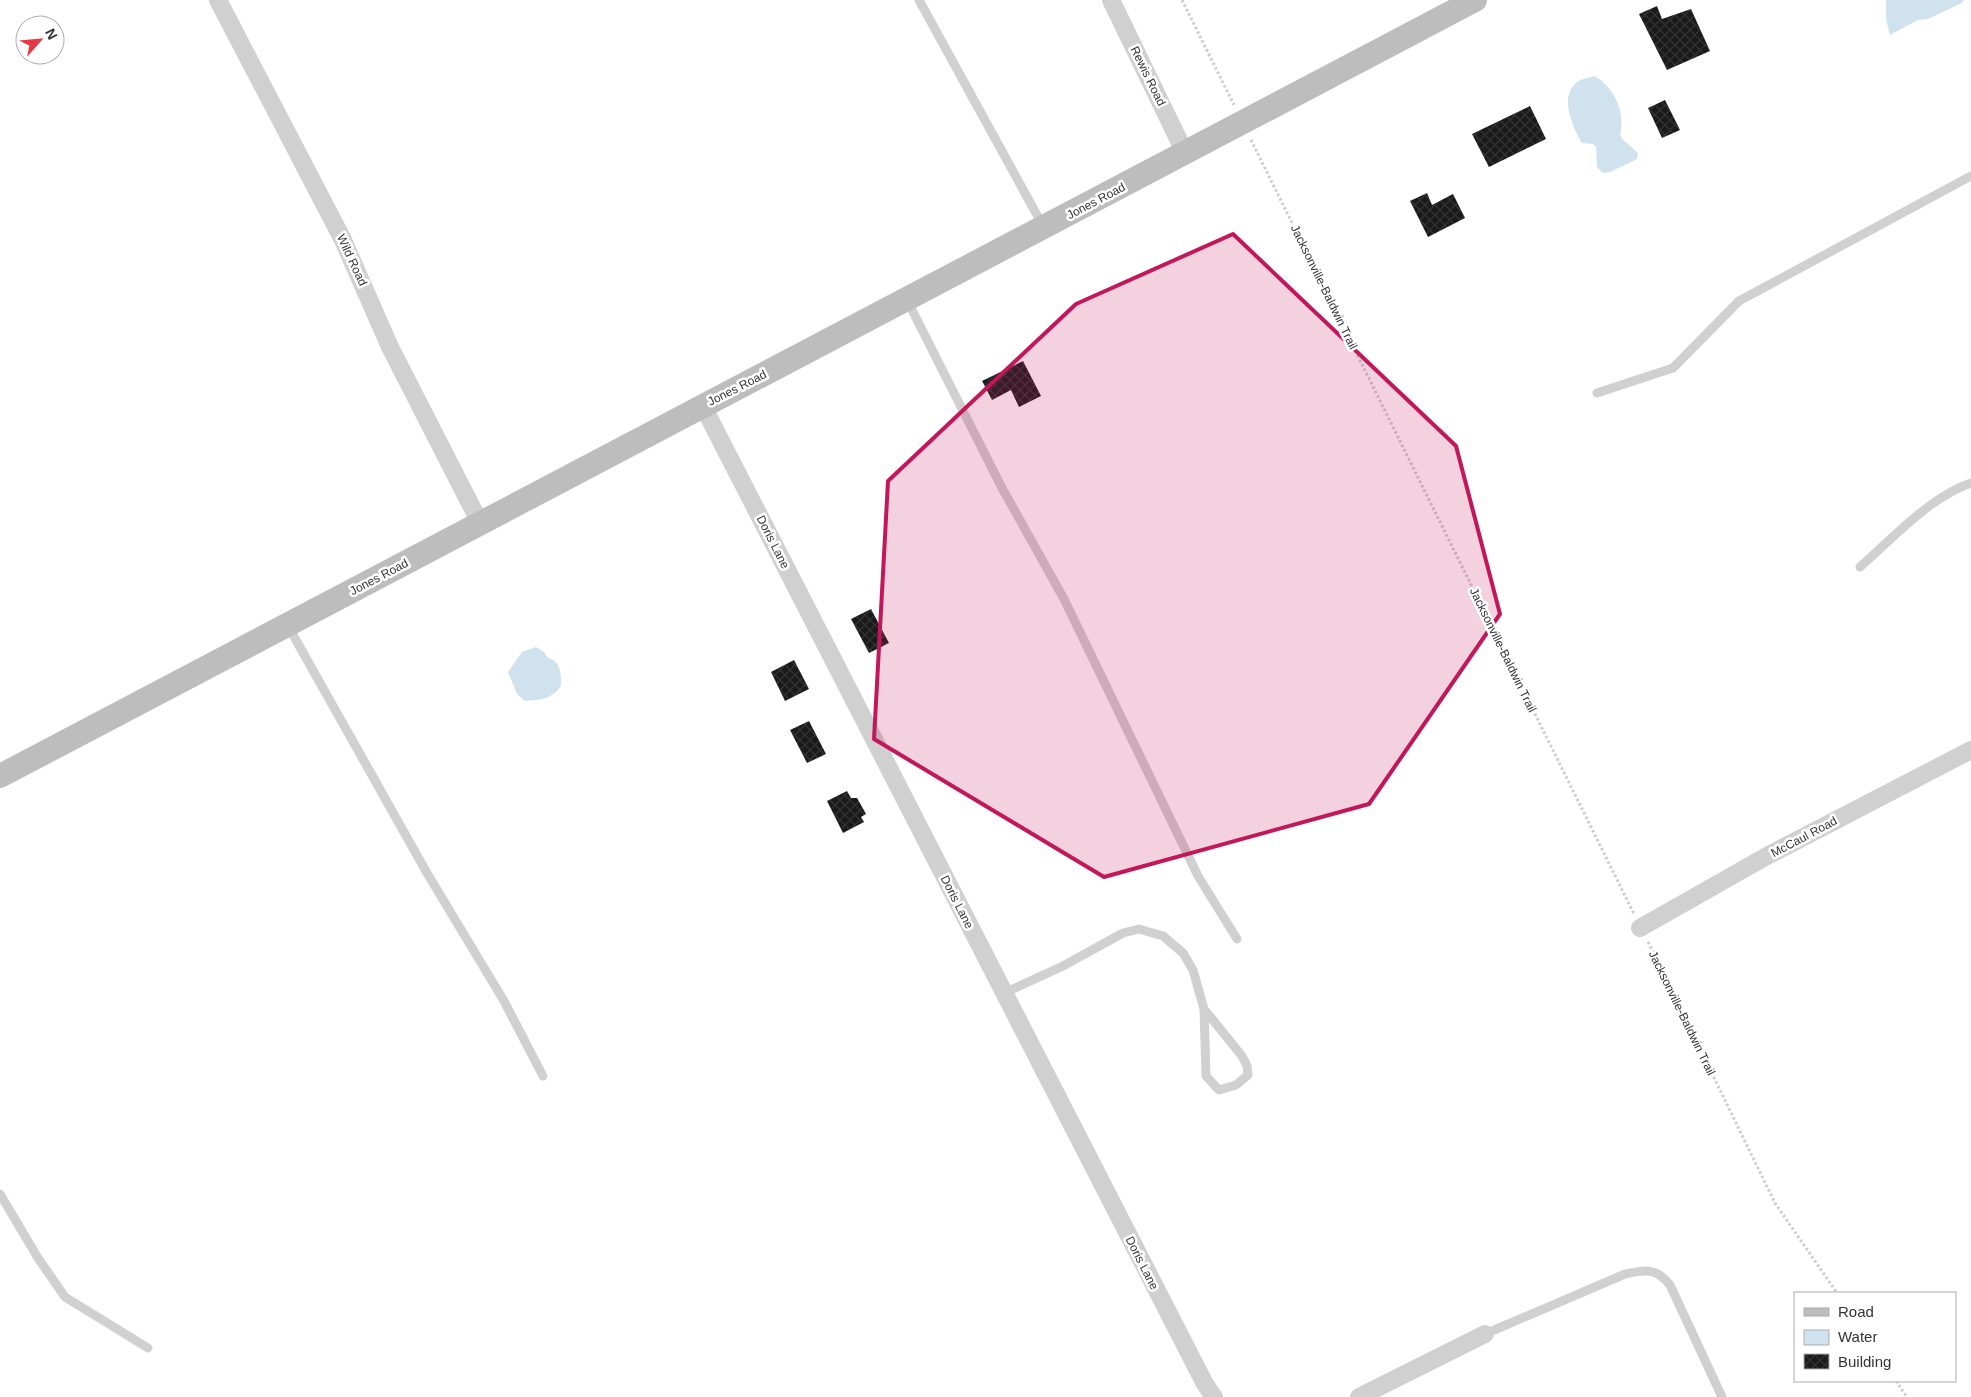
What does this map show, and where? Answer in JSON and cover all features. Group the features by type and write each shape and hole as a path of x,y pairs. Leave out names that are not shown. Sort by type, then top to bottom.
{"street":[{"name":"Wild Road","path":"218,0 343,240 390,347 480,523"},
{"name":"Rewis Road","path":"1111,0 1185,153"},
{"name":"Jones Road","path":"0,776 1475,0"},
{"name":"Doris Lane","path":"703,406 1201,1376 1214,1397"},
{"name":"McCaul Road","path":"1640,928 1765,857 1971,750"},
{"path":"1359,1397 1485,1334"}],"lane":[{"path":"919,0 1044,228"},
{"path":"1597,393 1673,368 1739,300 1971,176"},
{"path":"907,300 1002,488 1064,599 1198,876 1237,939"},
{"path":"1860,568 1922,513 1957,488 1971,483"},
{"path":"288,625 427,873 504,1001 543,1076"},
{"path":"1004,993 1063,966 1123,933 1140,929 1163,936 1183,953 1193,970 1204,1009 1206,1076 1219,1090 1236,1085 1248,1075 1247,1066 1242,1056 1204,1009"},
{"path":"0,1194 38,1258 65,1297 148,1348"},
{"path":"1485,1334 1625,1274 1646,1270 1663,1276 1670,1285 1722,1397"}],"path":[{"name":"Jacksonville-Baldwin Trail","path":"1182,0 1775,1203 1836,1292"},
{"path":"1897,1382 1907,1397"}],"highlighted area":[{"path":"1233,234 1456,446 1500,614 1369,804 1104,877 874,739 888,481 1076,304"}],"water":[{"path":"1886,0 1964,0 1962,3 1928,19 1918,20 1890,35 1886,19"},
{"path":"1594,76 1613,93 1620,109 1620,134 1622,139 1638,153 1637,159 1610,172 1603,173 1597,167 1596,147 1593,144 1582,143 1569,113 1568,104 1571,89 1576,83"},
{"path":"536,647 558,665 561,686 550,696 525,701 517,694 508,672 522,652"}],"building":[{"path":"1657,6 1662,19 1691,9 1710,51 1667,70 1639,14"},
{"path":"1665,100 1680,130 1662,138 1648,108"},
{"path":"1530,106 1546,139 1489,167 1472,134"},
{"path":"1427,193 1432,205 1453,194 1465,218 1428,237 1410,201"},
{"path":"1023,361 1041,396 1019,407 1011,390 992,400 982,381"},
{"path":"871,609 889,643 869,653 851,619"},
{"path":"794,660 809,689 785,701 771,672"},
{"path":"809,721 826,754 807,763 790,730"},
{"path":"847,791 851,798 857,798 866,814 861,817 864,822 843,833 827,801"}]}
